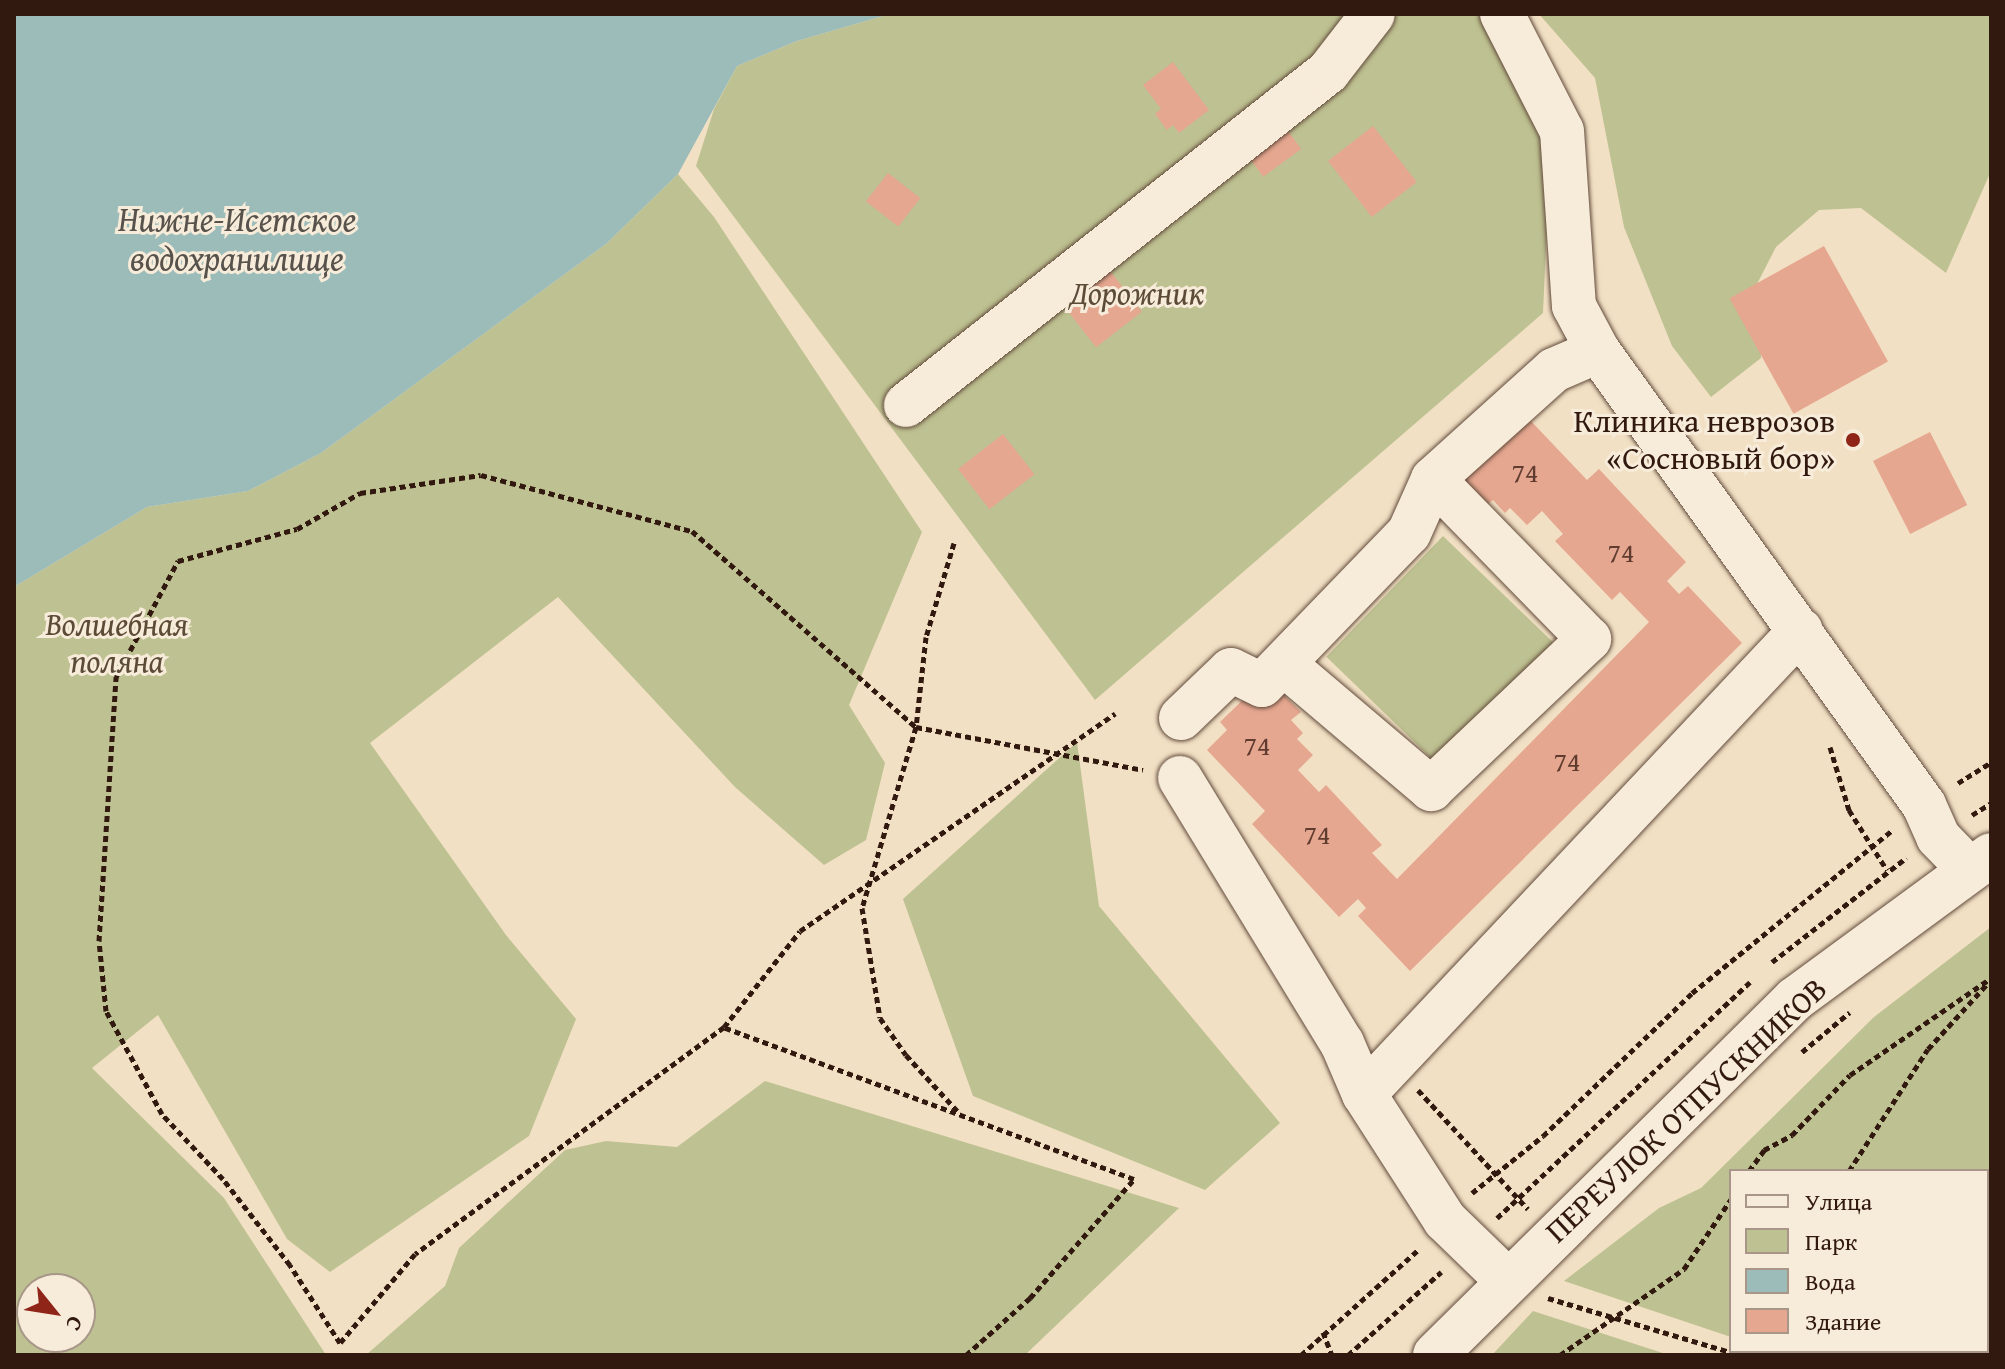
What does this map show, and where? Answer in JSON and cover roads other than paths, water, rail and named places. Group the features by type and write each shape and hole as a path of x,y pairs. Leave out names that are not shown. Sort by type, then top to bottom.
{"street":[{"path":"906,405 1328,72 1373,14"},
{"path":"1502,14 1562,131 1574,306 1598,351 1924,805 1938,837 1980,863"},
{"path":"1181,718 1231,670 1262,685 1285,665 1409,533 1433,479 1554,370 1598,351"},
{"path":"1285,665 1431,789 1589,639 1433,479"},
{"path":"1364,1094 1801,630"},
{"path":"1180,778 1342,1043 1364,1094 1445,1220 1507,1280"},
{"name":"ПЕРЕУЛОК ОТПУСКНИКОВ","path":"1435,1355 1507,1280 1795,999 1980,863"}],"water":[{"name":"Нижне-Исетское водохранилище","path":"14,14 890,14 797,41 737,66 678,174 606,244 321,453 248,491 147,507 14,587"}],"place":[{"name":"Клиника неврозов «Сосновый бор»","path":"1853,440"}],"park label":[{"name":"Дорожник","path":"1137,293"},
{"name":"Волшебная поляна","path":"117,644"}]}
